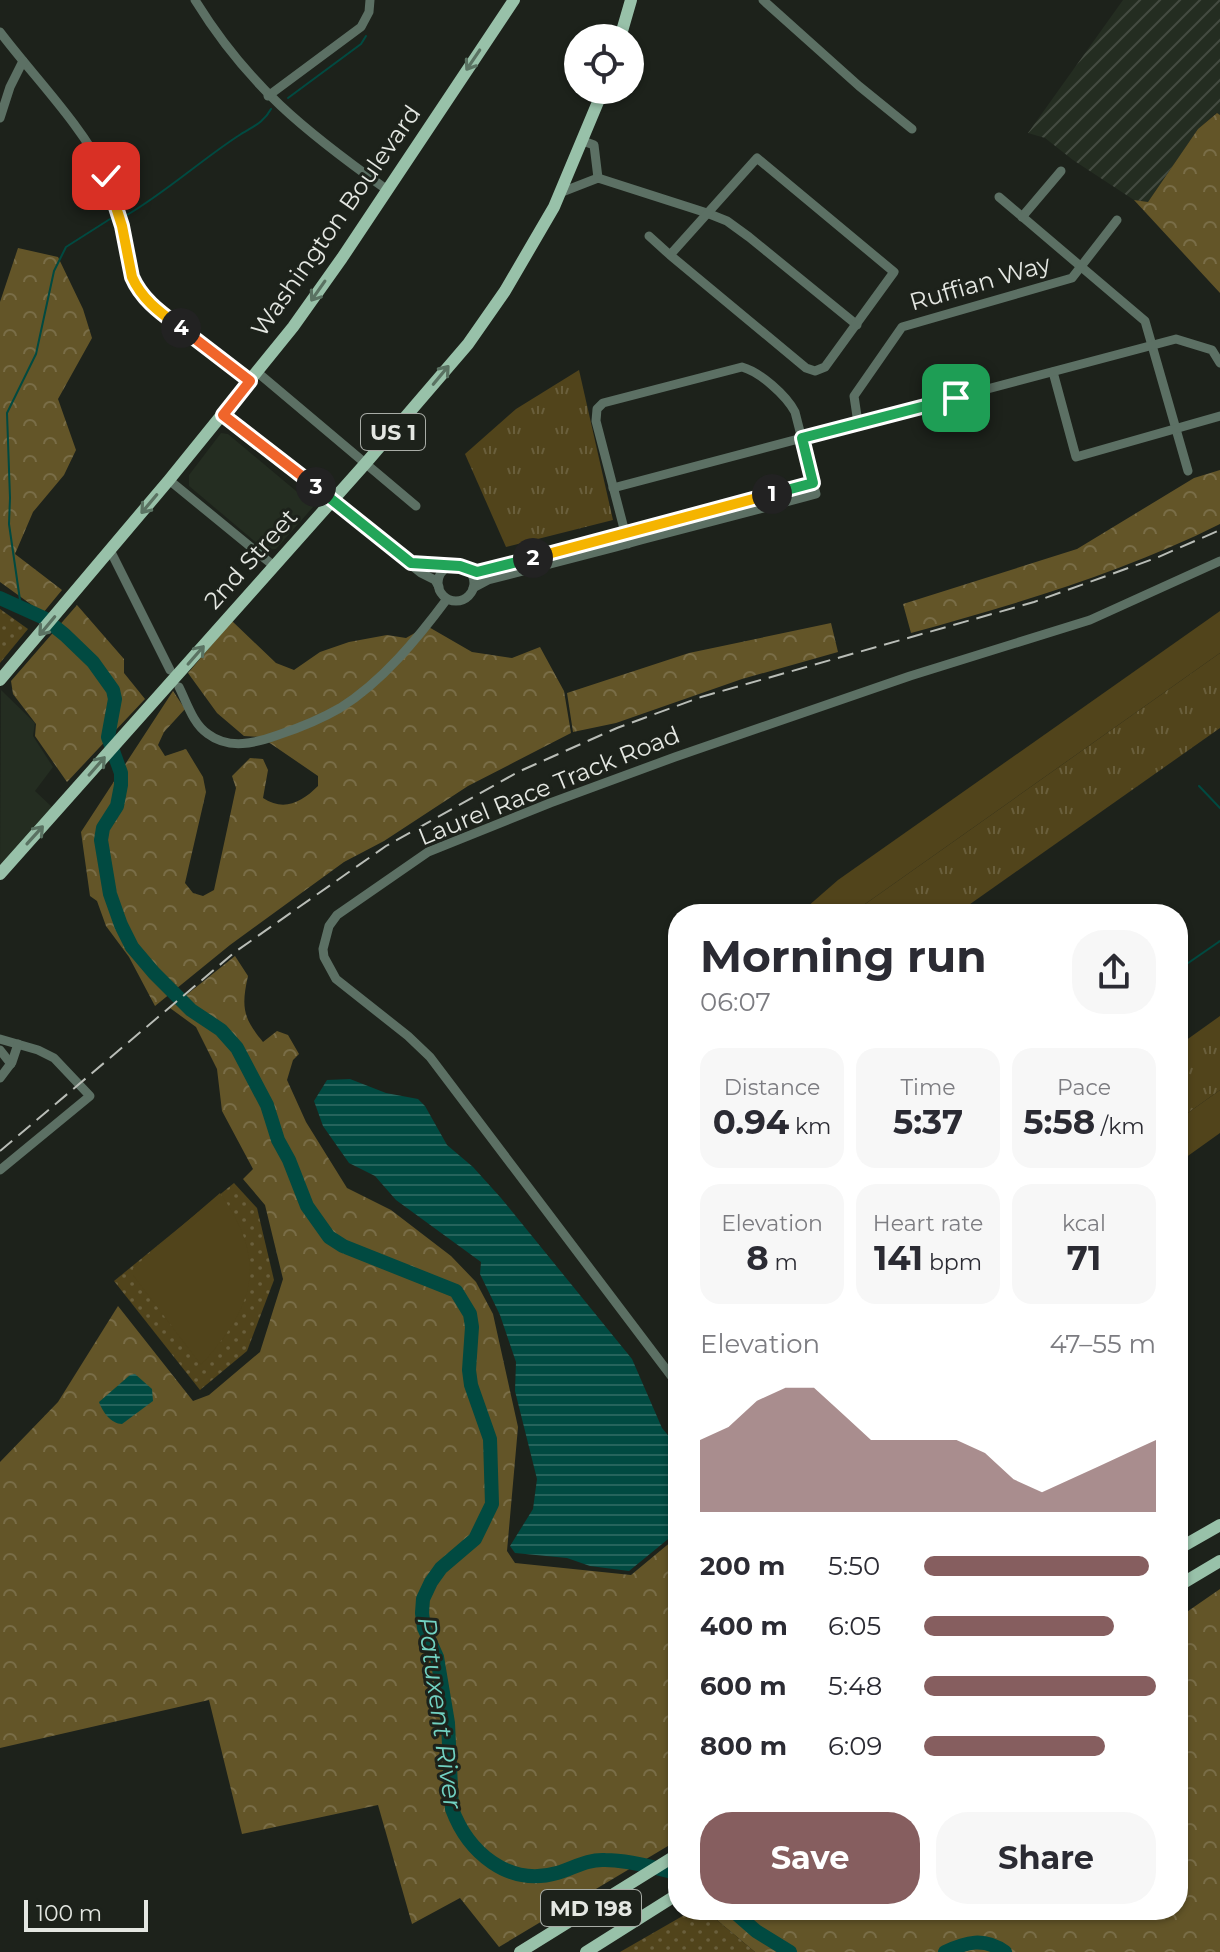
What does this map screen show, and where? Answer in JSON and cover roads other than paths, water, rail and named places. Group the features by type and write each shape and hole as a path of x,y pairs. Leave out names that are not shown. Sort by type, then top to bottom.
{"main road":[{"name":"Washington Boulevard","path":"0,680 254,376 342,258 514,0"},
{"path":"624,24 631,0"},
{"name":"2nd Street","path":"0,874 468,344 529,251 562,192 598,104"},
{"path":"1188,1543 1220,1525"},
{"path":"1188,1580 1220,1561"},
{"name":"MD 198","path":"522,1951 668,1860"},
{"name":"MD 198","path":"586,1952 668,1900"}],"street":[{"path":"195,0 223,41 268,96 319,141 386,189"},
{"path":"268,96 361,27 369,12 370,0"},
{"path":"763,0 912,129"},
{"path":"0,32 87,144 106,176 114,195 132,277 157,310 254,376 416,506"},
{"path":"0,118 23,61"},
{"path":"583,141 594,145 598,178"},
{"path":"649,236 670,255 810,370 825,367 894,272 757,158 670,255"},
{"path":"1022,217 1061,171"},
{"path":"562,192 598,178 727,221 857,325"},
{"path":"999,197 1139,314 1150,331 1188,471"},
{"name":"Ruffian Way","path":"858,423 854,396 902,327 1072,278 1117,220"},
{"path":"613,488 1176,339 1212,350 1220,363"},
{"path":"223,415 435,580 447,599 462,601 473,588 488,580 628,544 816,494 793,406 746,368 603,403 597,409 596,421 628,544"},
{"path":"1053,372 1076,457 1220,416"},
{"path":"169,480 274,566"},
{"path":"468,571 485,570 813,483"},
{"path":"110,550 170,670"},
{"name":"Laurel Race Track Road","path":"668,1372 430,1057 336,979 324,957 329,926 346,907 428,852 689,752 910,676 1090,620 1220,561"},
{"path":"411,563 460,566 473,577 473,588"},
{"path":"439,587 440,575 449,567"},
{"path":"179,687 196,723 216,739 227,743 248,743 274,736 340,708 361,692 427,626 447,599"},
{"path":"0,1039 54,1058 90,1096 0,1170"},
{"path":"0,1078 11,1064 18,1044"},
{"path":"0,1050 11,1064"}],"water":[{"path":"350,1079 386,1093 418,1099 447,1145 473,1167 501,1198 632,1359 668,1435 668,1539 629,1571 590,1566 567,1558 515,1553 510,1546 533,1509 537,1479 515,1391 516,1362 500,1315 480,1274 481,1262 396,1200 375,1176 349,1163 323,1126 314,1101 327,1080"},
{"path":"135,1374 152,1389 153,1401 122,1424 114,1422 99,1402"}],"waterway":[{"path":"288,98 361,44 366,36"},
{"path":"127,215 260,122 271,109"},
{"path":"21,607 9,524 7,413 36,354 54,271 66,247 110,219"},
{"name":"Patuxent River","path":"0,598 44,618 65,635 93,662 113,690 115,699 108,737 121,773 121,785 117,806 103,828 101,840 110,894 132,947 191,1010 221,1030 237,1048 267,1105 278,1140 307,1206 329,1237 343,1246 456,1291 470,1314 469,1370 471,1385 490,1439 492,1504 475,1539 441,1568 431,1582 423,1599 422,1613 424,1628 437,1657 448,1723 452,1809 459,1825 479,1852 506,1870 522,1875 557,1873 598,1860 614,1860 668,1871"},
{"path":"1199,786 1220,808"},
{"path":"1188,963 1220,941"},
{"name":"Patuxent River","path":"743,1920 790,1952"},
{"name":"Patuxent River","path":"945,1952 975,1943 990,1944 1005,1952"}],"railway":[{"path":"0,1151 235,952 386,846 518,772 617,728 701,697 1034,602 1156,558 1220,530"}]}
